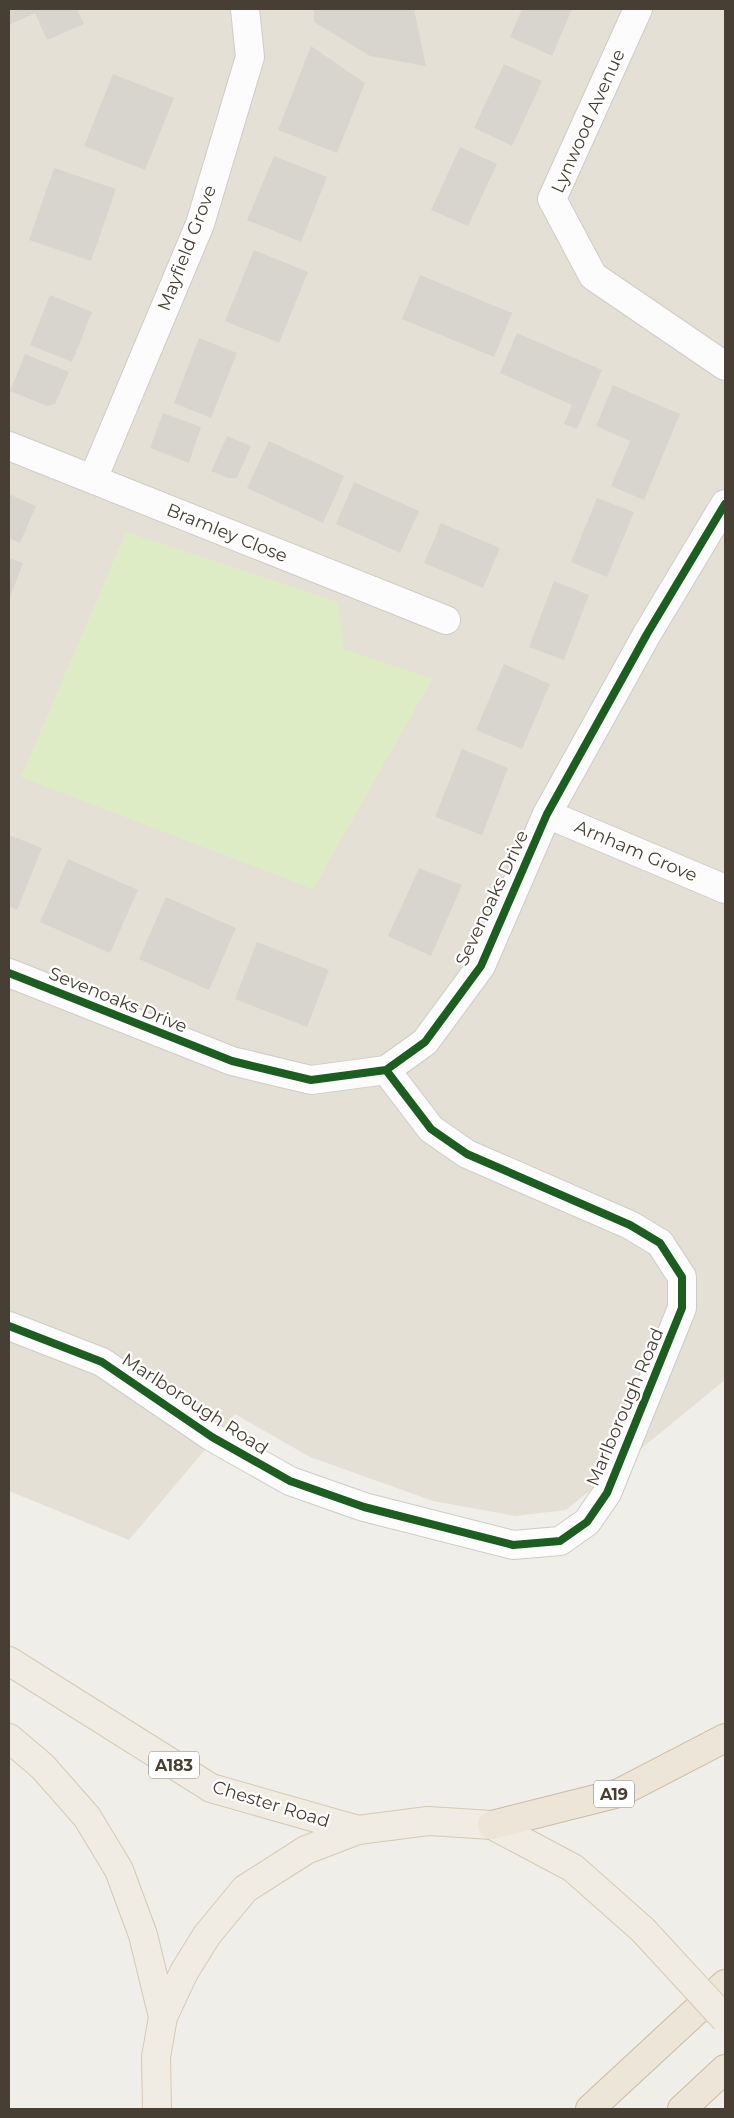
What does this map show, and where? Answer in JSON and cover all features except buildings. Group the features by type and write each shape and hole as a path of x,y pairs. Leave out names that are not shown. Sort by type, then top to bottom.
{"highway":[{"name":"A19","path":"492,1825 619,1793 725,1738"},
{"path":"590,2109 725,1984"},
{"path":"682,2109 725,2069"}],"main road":[{"name":"Chester Road","path":"9,1661 211,1788 358,1830"},
{"path":"9,1738 43,1767 87,1816 119,1870 143,1935 163,2017"},
{"path":"157,2109 156,2056 163,2017 184,1972 207,1935 245,1889 306,1850 358,1830 428,1821 492,1825 573,1868 643,1930 725,2019"}],"street":[{"name":"Mayfield Grove","path":"93,479 200,224 250,57 245,9"},
{"name":"Lynwood Avenue","path":"638,9 552,199 593,276 725,366"},
{"name":"Bramley Close","path":"9,446 446,620"},
{"name":"Sevenoaks Drive","path":"9,972 232,1061 311,1080 386,1070 425,1042 481,966 547,814 647,634 724,511"},
{"name":"Arnham Grove","path":"547,814 725,889"},
{"name":"Marlborough Road","path":"9,1326 102,1362 212,1437 290,1480 364,1508 513,1545 560,1541 587,1522 607,1493 682,1308 682,1277 660,1243 630,1225 467,1154 431,1129 386,1070"}],"shaded area":[{"path":"9,9 725,9 725,1380 566,1510 515,1516 433,1501 310,1457 235,1414 129,1540 9,1491"}],"green space":[{"path":"126,532 338,602 344,649 432,679 313,889 21,777"}],"cycle path":[{"path":"9,973 232,1061 311,1080 386,1070 425,1042 481,966 547,814 647,634 725,504"},
{"path":"9,1326 102,1362 212,1437 290,1481 364,1507 513,1545 560,1541 587,1522 607,1493 682,1308 682,1277 660,1243 630,1225 467,1154 431,1129 386,1070"}]}
